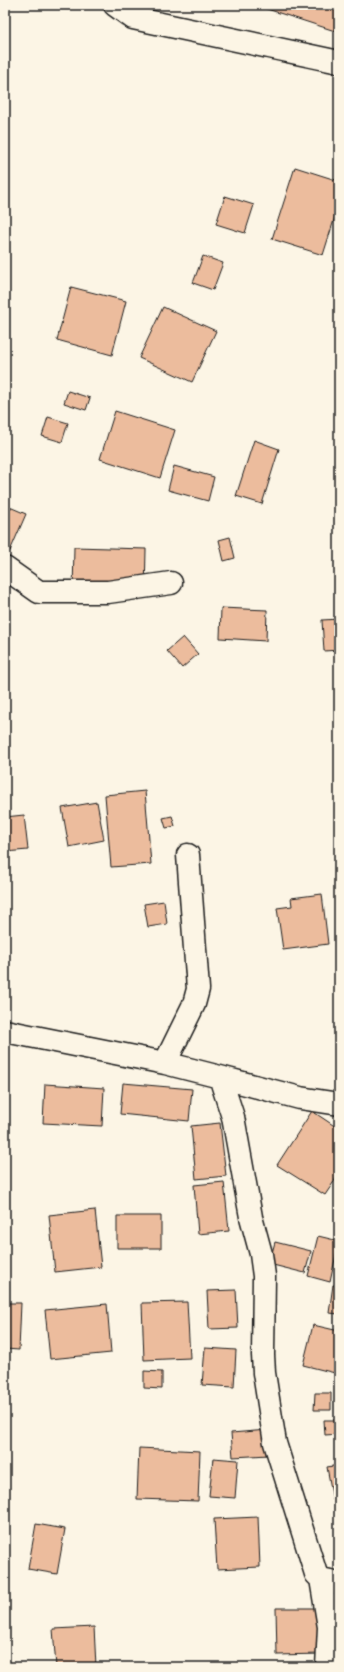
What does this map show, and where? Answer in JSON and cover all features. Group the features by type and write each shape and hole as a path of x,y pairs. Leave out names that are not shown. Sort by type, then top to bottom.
{"street":[{"path":"115,5 133,18 339,62"},
{"path":"5,568 39,592 108,592 171,583"},
{"path":"165,1063 194,1004 198,989 188,855"},
{"path":"5,1031 165,1063 300,1098 339,1104"},
{"path":"220,1077 234,1117 252,1218 261,1254 264,1276 264,1373 276,1443 316,1574 330,1581 327,1667"}],"building":[{"path":"265,5 339,5 339,18 335,31 264,8"},
{"path":"295,167 339,181 339,204 323,255 272,239"},
{"path":"225,196 254,205 245,233 216,224"},
{"path":"203,256 223,263 213,290 193,283"},
{"path":"71,287 126,301 112,355 57,340"},
{"path":"163,307 216,331 192,382 139,358"},
{"path":"68,391 90,398 86,410 64,403"},
{"path":"115,411 175,430 160,478 100,459"},
{"path":"48,417 68,423 62,442 42,436"},
{"path":"254,440 279,449 262,504 236,496"},
{"path":"174,466 214,477 208,501 168,490"},
{"path":"5,505 26,514 10,551 5,549"},
{"path":"230,537 235,558 224,561 219,540"},
{"path":"74,547 146,549 145,595 73,593"},
{"path":"221,608 267,610 266,641 220,638"},
{"path":"339,619 339,650 324,651 322,620"},
{"path":"183,637 198,654 182,668 167,651"},
{"path":"145,791 151,864 111,867 105,795"},
{"path":"97,802 104,840 69,847 62,808"},
{"path":"24,815 28,850 5,852 5,817"},
{"path":"172,816 175,826 166,828 163,818"},
{"path":"322,894 328,944 283,950 277,908 292,906 291,898"},
{"path":"164,901 167,924 148,927 144,904"},
{"path":"123,1083 192,1089 189,1121 120,1114"},
{"path":"45,1084 104,1088 102,1126 43,1123"},
{"path":"312,1111 339,1129 339,1174 325,1195 277,1165"},
{"path":"220,1123 226,1176 196,1179 191,1126"},
{"path":"224,1182 229,1231 198,1234 194,1185"},
{"path":"95,1210 101,1267 55,1272 49,1215"},
{"path":"117,1216 161,1216 161,1248 117,1248"},
{"path":"318,1236 339,1241 330,1282 308,1276"},
{"path":"275,1242 311,1251 305,1273 269,1264"},
{"path":"333,1285 339,1286 339,1314 329,1313"},
{"path":"236,1290 238,1328 209,1329 207,1291"},
{"path":"187,1302 190,1358 144,1360 142,1303"},
{"path":"5,1303 21,1303 19,1350 5,1349"},
{"path":"107,1304 111,1353 50,1359 45,1310"},
{"path":"313,1325 339,1331 339,1374 303,1365"},
{"path":"205,1348 236,1350 234,1387 202,1385"},
{"path":"144,1371 162,1372 162,1389 144,1388"},
{"path":"315,1393 331,1393 331,1410 314,1410"},
{"path":"324,1420 339,1420 339,1434 325,1435"},
{"path":"268,1430 269,1455 233,1457 231,1433"},
{"path":"139,1448 200,1451 198,1501 137,1499"},
{"path":"213,1458 238,1460 235,1498 209,1496"},
{"path":"339,1465 339,1499 333,1500 327,1467"},
{"path":"258,1517 260,1567 217,1569 214,1519"},
{"path":"36,1524 65,1529 57,1574 28,1569"},
{"path":"276,1608 320,1608 321,1654 277,1655"},
{"path":"94,1627 96,1667 56,1667 53,1629"}]}
